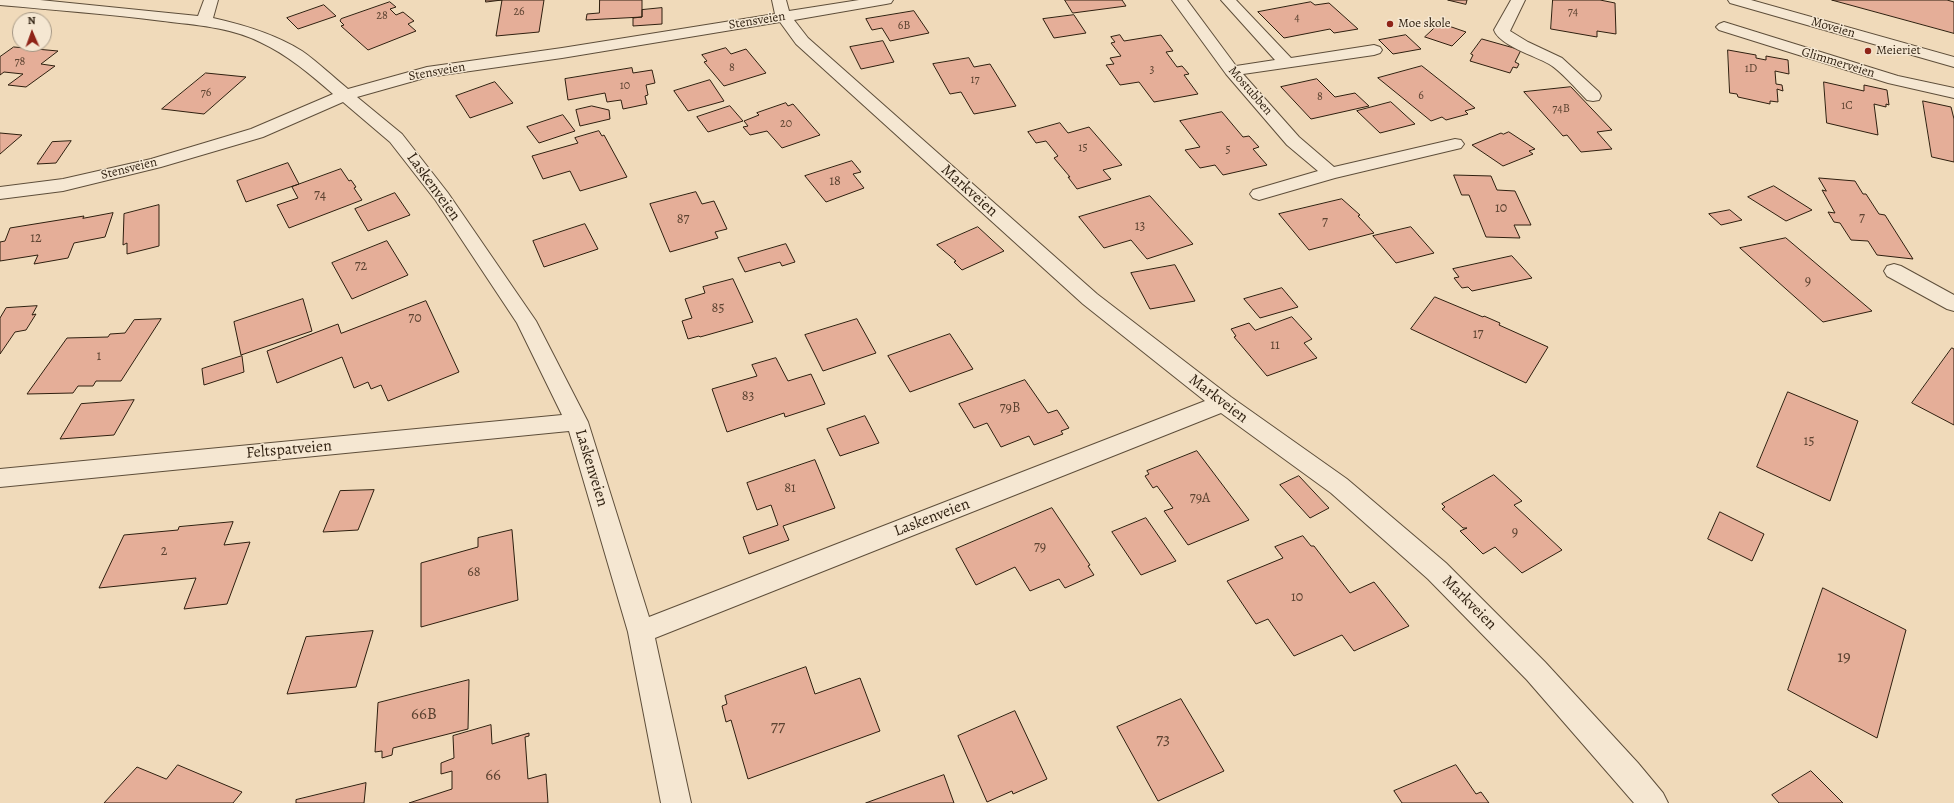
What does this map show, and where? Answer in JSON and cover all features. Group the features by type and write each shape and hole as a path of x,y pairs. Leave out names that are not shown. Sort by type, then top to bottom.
{"street":[{"path":"204,21 211,0"},
{"name":"Stensveien","path":"0,193 63,185 155,163 257,133 345,95 427,72 562,53 781,8 886,0"},
{"name":"Mostubben","path":"1179,0 1232,71 1293,141 1331,173"},
{"path":"1228,0 1287,63"},
{"path":"1518,0 1502,30 1503,33 1522,45 1556,61 1593,96"},
{"name":"Moveien","path":"1735,0 1954,62"},
{"name":"Laskenveien","path":"0,1 138,13 204,21 241,29 265,38 297,55 396,138 442,197 526,321 577,422 641,632 676,803"},
{"name":"Markveien","path":"781,8 802,41 1090,299 1223,404 1339,486 1437,571 1536,671 1653,803"},
{"name":"Glimmerveien","path":"1724,27 1894,80 1954,93"},
{"path":"1232,71 1374,50"},
{"path":"1258,194 1331,173 1455,144"},
{"path":"1894,271 1954,304"},
{"name":"Laskenveien","path":"641,632 1223,404"},
{"name":"Feltspatveien","path":"0,478 577,422"}],"building":[{"path":"486,0 502,0 486,2"},
{"path":"502,0 544,0 539,32 496,36"},
{"path":"600,0 642,0 642,17 586,20 587,14 599,13"},
{"path":"1065,0 1122,0 1126,6 1073,13"},
{"path":"1448,0 1467,0 1466,4"},
{"path":"1553,0 1600,0 1615,3 1616,34 1597,31 1597,37 1551,29"},
{"path":"1832,0 1947,0 1954,2 1954,33"},
{"path":"390,2 396,7 390,9 396,15 403,12 414,21 408,24 416,31 368,50 341,26 344,25 340,21 341,19"},
{"path":"1311,2 1315,5 1329,3 1358,29 1334,33 1330,29 1284,38 1258,12"},
{"path":"324,5 336,16 298,29 287,18"},
{"path":"662,8 662,24 633,26 633,18 642,17 642,10"},
{"path":"914,11 929,33 890,41 882,28 872,30 866,19"},
{"path":"1074,15 1086,33 1054,38 1043,19"},
{"path":"1440,23 1466,32 1452,46 1425,37"},
{"path":"1120,35 1124,41 1161,35 1173,51 1166,52 1177,67 1182,66 1189,74 1184,75 1198,94 1154,102 1139,82 1120,85 1106,65 1114,64 1110,58 1121,56 1111,43 1115,42 1111,37"},
{"path":"1406,35 1421,49 1393,54 1379,40"},
{"path":"1482,39 1521,50 1515,62 1519,64 1517,68 1513,67 1510,73 1470,61 1473,55 1471,54"},
{"path":"883,41 894,62 861,69 850,47"},
{"path":"12,48 12,52 58,51 41,64 55,66 26,87 8,85 23,74 4,72 0,75 0,57"},
{"path":"726,48 731,54 746,49 766,73 724,86 704,62 707,61 702,55"},
{"path":"1728,50 1756,55 1756,58 1766,60 1766,56 1788,60 1789,74 1775,71 1776,84 1782,85 1783,91 1777,89 1778,102 1770,101 1770,104 1738,97 1737,94 1730,93"},
{"path":"969,58 974,67 990,64 1016,106 974,114 961,92 950,94 933,64"},
{"path":"1422,66 1475,108 1465,111 1468,114 1446,120 1442,117 1431,121 1378,78"},
{"path":"632,68 633,73 652,70 655,83 646,85 648,95 645,96 647,104 623,109 621,100 607,102 605,93 568,100 565,79"},
{"path":"206,73 246,77 204,114 162,109"},
{"path":"1317,79 1335,97 1355,93 1369,106 1311,119 1281,87"},
{"path":"710,80 724,101 688,111 674,91"},
{"path":"495,82 513,103 470,118 456,96"},
{"path":"1824,82 1864,91 1864,85 1887,90 1889,105 1886,104 1886,107 1874,104 1878,135 1827,123"},
{"path":"1571,87 1612,130 1597,132 1612,149 1581,152 1567,135 1563,136 1524,92"},
{"path":"1923,101 1951,107 1954,119 1954,162 1932,157"},
{"path":"1391,102 1415,124 1380,133 1357,111"},
{"path":"786,103 788,106 793,104 820,135 782,148 767,131 750,135 743,127 748,126 744,121 759,115 757,113"},
{"path":"592,106 609,110 610,119 580,126 576,110"},
{"path":"730,106 743,121 708,132 697,117"},
{"path":"1222,112 1243,137 1249,136 1259,147 1253,149 1267,165 1223,175 1215,165 1200,168 1185,150 1200,147 1180,121"},
{"path":"563,115 575,131 539,143 527,127"},
{"path":"1060,123 1068,133 1089,127 1122,165 1103,170 1111,179 1077,189 1068,177 1070,177 1054,158 1058,156 1046,141 1036,143 1028,132"},
{"path":"599,131 602,136 604,135 627,177 580,191 570,171 543,179 532,156 578,143 575,138"},
{"path":"1509,132 1535,149 1529,151 1533,154 1503,166 1472,145 1501,133 1503,134"},
{"path":"0,133 22,135 0,154"},
{"path":"71,141 56,163 37,164 52,142"},
{"path":"852,161 861,172 853,174 864,188 826,202 805,176"},
{"path":"288,163 299,184 246,202 237,181"},
{"path":"341,169 349,181 351,180 356,187 354,188 362,200 289,228 277,205 298,198 292,187"},
{"path":"1454,175 1491,176 1497,190 1515,191 1531,225 1514,225 1520,238 1486,237 1469,195 1462,195"},
{"path":"1819,178 1855,181 1863,194 1866,194 1879,214 1885,215 1913,259 1877,255 1868,241 1851,240 1840,223 1834,222 1828,212 1835,213 1822,190 1826,191"},
{"path":"1774,186 1812,210 1786,221 1748,197"},
{"path":"696,192 702,204 714,201 727,229 715,232 718,238 670,252 650,204"},
{"path":"395,193 410,215 368,231 355,209"},
{"path":"1150,196 1193,244 1147,259 1131,240 1104,248 1079,217"},
{"path":"1342,199 1360,215 1358,216 1374,233 1309,250 1279,214"},
{"path":"159,205 159,246 127,254 127,243 123,245 124,214"},
{"path":"1730,210 1742,220 1721,225 1709,214"},
{"path":"113,213 105,237 74,243 68,258 34,264 38,255 0,261 0,242 5,241 10,228 84,216 83,218"},
{"path":"585,224 598,249 544,267 533,241"},
{"path":"978,227 1004,251 962,270 954,262 956,261 937,245"},
{"path":"1411,227 1434,253 1396,263 1373,236"},
{"path":"1786,238 1872,311 1823,322 1740,248"},
{"path":"387,241 408,275 352,299 332,263"},
{"path":"786,244 795,262 782,266 780,262 745,272 738,258"},
{"path":"1512,256 1532,278 1472,291 1468,287 1462,288 1454,278 1459,277 1453,269"},
{"path":"1175,265 1195,301 1150,309 1131,273"},
{"path":"733,279 753,322 688,339 682,321 692,318 685,299 705,293 703,287"},
{"path":"1282,288 1298,307 1260,318 1244,299"},
{"path":"1435,297 1500,323 1499,325 1548,347 1526,383 1411,329"},
{"path":"303,299 312,331 241,355 234,322"},
{"path":"426,301 459,372 388,401 381,385 371,389 368,382 354,388 342,357 277,383 267,351 338,324 341,333"},
{"path":"37,306 32,315 36,314 26,330 15,332 0,354 0,318 6,308"},
{"path":"1292,317 1312,339 1304,343 1317,358 1267,376 1234,337 1236,336 1231,329 1249,323 1255,330"},
{"path":"161,319 121,381 96,381 93,386 78,386 73,393 27,394 67,338 108,337 110,334 125,333 134,320"},
{"path":"857,319 876,353 823,371 805,335"},
{"path":"950,334 973,369 910,392 888,356"},
{"path":"1952,348 1954,349 1954,425 1912,403"},
{"path":"242,356 244,372 204,385 202,369"},
{"path":"776,358 788,381 811,374 825,404 785,417 784,413 727,432 712,389 757,376 752,365"},
{"path":"1025,380 1048,413 1057,410 1069,428 1061,431 1063,434 1034,445 1029,436 1001,447 987,423 974,428 959,404"},
{"path":"1788,392 1858,421 1830,501 1757,467"},
{"path":"134,400 114,435 60,439 81,404"},
{"path":"865,416 879,443 840,456 827,429"},
{"path":"1197,451 1249,520 1188,545 1164,511 1173,508 1157,486 1153,488 1145,476 1149,474 1147,471"},
{"path":"815,460 835,508 783,526 789,540 749,554 743,537 778,525 771,505 757,510 747,483"},
{"path":"1494,475 1522,501 1514,505 1562,550 1522,573 1495,547 1483,554 1460,531 1467,528 1463,528 1442,509 1445,507 1442,504"},
{"path":"1299,476 1329,508 1310,518 1280,485"},
{"path":"374,490 358,530 323,532 340,491"},
{"path":"1052,508 1090,565 1088,566 1094,575 1065,588 1059,579 1030,591 1015,567 976,585 956,549"},
{"path":"1720,512 1764,534 1752,561 1708,539"},
{"path":"1146,518 1176,561 1141,575 1112,532"},
{"path":"233,522 224,545 250,542 227,604 184,609 196,578 99,588 124,535 178,530 179,527"},
{"path":"512,530 518,600 421,627 421,563 478,547 478,538"},
{"path":"1303,536 1311,546 1314,546 1350,593 1374,582 1409,626 1354,651 1342,635 1294,656 1268,619 1256,624 1227,581 1283,558 1275,547"},
{"path":"1823,588 1906,630 1877,738 1788,690"},
{"path":"373,631 356,687 287,694 306,637"},
{"path":"806,667 815,694 860,678 880,731 748,779 731,720 726,722 722,706 727,704 725,696"},
{"path":"469,680 468,729 393,748 392,755 382,758 382,751 375,752 378,703"},
{"path":"1181,699 1224,771 1158,801 1117,727"},
{"path":"1015,711 1047,779 1013,794 1012,791 987,802 958,736"},
{"path":"491,725 492,744 529,733 529,736 525,737 528,779 546,774 548,803 409,803 452,789 452,771 441,774 441,763 454,758 453,736"},
{"path":"178,765 242,792 233,803 104,803 137,767 166,779"},
{"path":"1456,765 1476,794 1481,792 1489,803 1402,803 1394,791"},
{"path":"1811,771 1843,803 1779,803 1772,795"},
{"path":"944,775 954,803 866,803"},
{"path":"366,783 364,803 296,803 296,800"}],"place":[{"name":"Moe skole","path":"1390,24"},
{"name":"Meieriet","path":"1868,51"}]}
